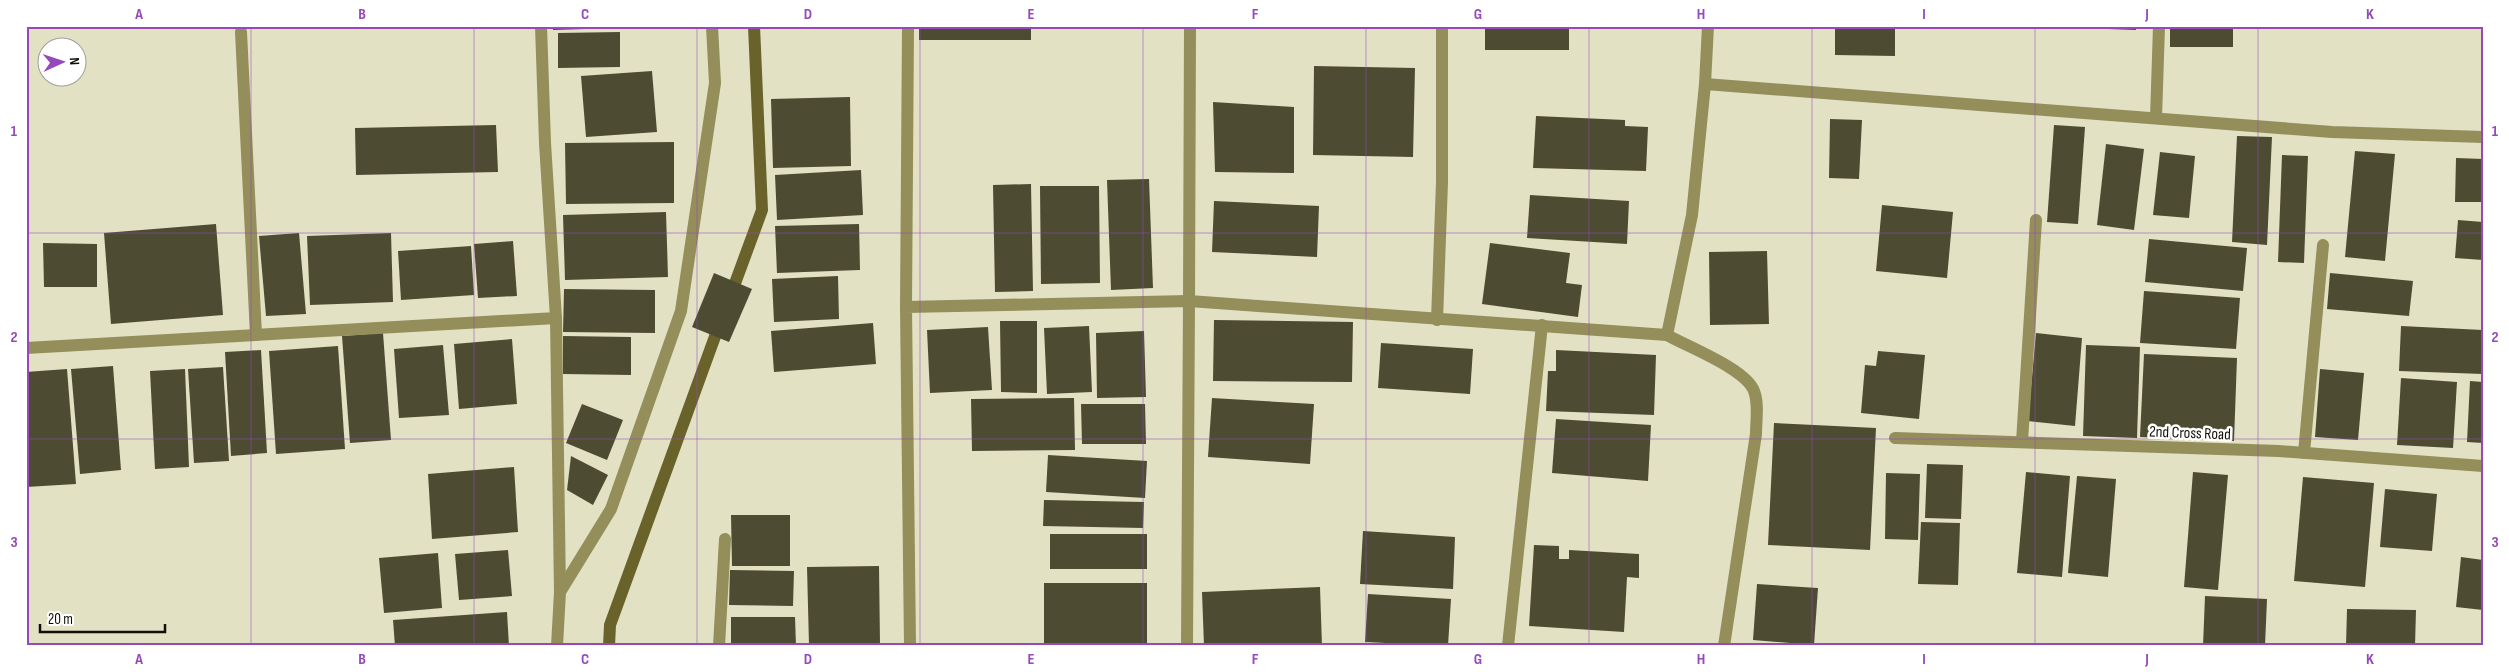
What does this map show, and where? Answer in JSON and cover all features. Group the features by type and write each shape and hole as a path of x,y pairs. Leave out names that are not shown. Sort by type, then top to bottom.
{"street":[{"path":"541,26 545,143 556,318 560,592 557,646"},
{"path":"560,592 611,509 680,311 715,83 712,26"},
{"path":"908,26 906,307 910,646"},
{"path":"1188,646 1190,26"},
{"path":"1437,320 1442,182 1442,26"},
{"path":"1667,335 1692,215 1705,84 1708,26"},
{"path":"2156,118 2159,26"},
{"path":"240,32 256,334"},
{"path":"1705,84 2332,132 2483,137"},
{"path":"2022,442 2036,220"},
{"path":"2304,453 2322,244"},
{"path":"906,307 1189,301 1667,335 1743,375 1754,390 1757,409 1756,434 1724,646"},
{"path":"26,348 556,318"},
{"path":"1508,646 1542,325"},
{"name":"2nd Cross Road","path":"1895,438 2304,453 2483,466"},
{"path":"719,646 725,539"}],"building":[{"path":"553,26 617,26 617,28 553,30"},
{"path":"919,26 1031,26 1031,40 919,40"},
{"path":"1485,26 1569,26 1569,50 1485,50"},
{"path":"1835,26 1895,26 1895,56 1835,55"},
{"path":"2080,26 2136,26 2136,30 2080,28"},
{"path":"2170,26 2233,26 2233,47 2170,47"},
{"path":"620,32 620,67 558,68 558,33"},
{"path":"1314,66 1415,68 1413,157 1313,155"},
{"path":"652,71 657,132 586,137 581,76"},
{"path":"850,97 851,166 773,168 771,99"},
{"path":"1213,102 1294,107 1294,173 1215,172"},
{"path":"1536,116 1625,120 1625,126 1648,127 1646,171 1533,168"},
{"path":"1830,119 1862,120 1859,179 1829,178"},
{"path":"496,125 498,172 356,175 355,128"},
{"path":"2054,125 2085,127 2078,224 2047,222"},
{"path":"2237,136 2272,137 2267,245 2232,242"},
{"path":"674,142 674,203 566,204 565,143"},
{"path":"2106,144 2144,149 2134,230 2097,225"},
{"path":"2355,151 2395,154 2385,261 2345,257"},
{"path":"2160,152 2195,156 2189,218 2153,215"},
{"path":"2282,155 2308,156 2304,263 2278,262"},
{"path":"2456,158 2483,159 2482,202 2455,202"},
{"path":"861,170 863,215 777,220 775,175"},
{"path":"1149,179 1153,288 1111,290 1107,180"},
{"path":"1031,184 1033,291 995,292 993,185"},
{"path":"1040,186 1099,186 1100,283 1041,284"},
{"path":"1530,195 1629,201 1627,244 1527,238"},
{"path":"1214,201 1319,206 1317,257 1212,252"},
{"path":"1882,205 1953,212 1947,278 1876,271"},
{"path":"666,212 668,277 565,280 563,215"},
{"path":"2458,220 2483,222 2483,260 2455,258"},
{"path":"216,224 223,315 111,324 104,233"},
{"path":"859,224 860,270 777,273 775,226"},
{"path":"299,233 306,314 266,316 259,236"},
{"path":"391,233 393,302 310,305 307,236"},
{"path":"2149,239 2247,248 2243,291 2145,282"},
{"path":"513,241 517,296 478,298 474,244"},
{"path":"43,243 97,244 97,287 44,287"},
{"path":"1490,243 1570,253 1566,283 1582,285 1578,317 1482,304"},
{"path":"471,246 474,295 401,300 398,251"},
{"path":"1767,251 1769,324 1710,325 1709,252"},
{"path":"714,273 752,289 729,342 692,327"},
{"path":"2330,273 2413,281 2409,316 2327,309"},
{"path":"838,276 839,319 774,322 772,279"},
{"path":"564,289 655,290 655,333 563,332"},
{"path":"2144,291 2240,298 2236,349 2140,343"},
{"path":"1214,320 1353,322 1352,382 1213,381"},
{"path":"1000,321 1037,321 1037,393 1001,392"},
{"path":"873,323 876,364 774,372 771,331"},
{"path":"1089,326 1092,392 1047,394 1044,328"},
{"path":"2401,326 2483,330 2483,374 2399,371"},
{"path":"988,327 992,390 930,393 927,330"},
{"path":"1144,331 1146,397 1097,398 1096,333"},
{"path":"383,333 391,440 350,443 342,336"},
{"path":"2036,333 2082,338 2075,426 2028,421"},
{"path":"563,336 631,337 631,375 563,374"},
{"path":"512,339 517,404 459,409 454,344"},
{"path":"1381,343 1473,349 1470,394 1378,388"},
{"path":"443,345 449,415 399,418 394,349"},
{"path":"2086,345 2140,347 2137,438 2083,436"},
{"path":"338,346 345,449 276,454 269,351"},
{"path":"261,350 267,453 231,456 225,352"},
{"path":"1556,350 1656,355 1654,415 1546,411 1548,371 1556,371"},
{"path":"1878,351 1925,355 1919,419 1861,413 1865,365 1876,366"},
{"path":"2144,354 2237,358 2234,441 2140,437"},
{"path":"113,366 121,470 80,474 71,369"},
{"path":"223,367 229,461 194,463 188,369"},
{"path":"67,369 76,484 26,487 26,372"},
{"path":"185,369 189,467 155,469 150,371"},
{"path":"2320,369 2364,373 2358,440 2315,437"},
{"path":"2401,378 2457,382 2453,448 2397,445"},
{"path":"2470,381 2483,382 2483,443 2467,442"},
{"path":"1074,398 1075,450 972,451 971,399"},
{"path":"1212,398 1314,404 1310,464 1208,457"},
{"path":"582,404 623,420 607,460 566,443"},
{"path":"1081,404 1145,404 1146,444 1082,444"},
{"path":"1556,419 1651,425 1648,481 1552,473"},
{"path":"1774,423 1876,428 1870,550 1768,545"},
{"path":"1048,455 1147,461 1145,498 1046,492"},
{"path":"571,456 608,475 593,505 567,490"},
{"path":"1927,464 1963,465 1961,519 1925,518"},
{"path":"514,467 518,532 432,539 428,474"},
{"path":"2026,472 2070,476 2062,577 2017,573"},
{"path":"2193,472 2228,475 2218,590 2184,587"},
{"path":"1886,473 1920,474 1918,540 1885,539"},
{"path":"2077,476 2116,479 2108,577 2068,573"},
{"path":"2303,477 2374,483 2365,587 2294,581"},
{"path":"2385,489 2437,494 2432,551 2380,547"},
{"path":"1044,500 1144,502 1143,528 1043,526"},
{"path":"731,515 790,515 790,566 732,566"},
{"path":"1921,522 1960,523 1958,585 1918,584"},
{"path":"1363,531 1455,537 1453,589 1360,584"},
{"path":"1050,534 1147,534 1147,569 1050,569"},
{"path":"1534,545 1559,546 1559,559 1569,559 1569,550 1639,554 1639,578 1627,577 1624,632 1529,626"},
{"path":"508,550 512,596 459,600 455,554"},
{"path":"438,553 442,608 384,613 379,558"},
{"path":"2461,557 2483,560 2483,610 2456,607"},
{"path":"879,566 880,644 809,645 807,567"},
{"path":"730,570 794,571 793,606 729,605"},
{"path":"1044,583 1147,583 1147,646 1044,646"},
{"path":"1757,584 1818,588 1814,645 1753,640"},
{"path":"1320,587 1322,646 1204,646 1202,592"},
{"path":"1368,594 1451,599 1448,646 1365,642"},
{"path":"2205,596 2267,599 2265,646 2203,646"},
{"path":"2347,609 2416,610 2415,646 2346,646"},
{"path":"507,612 509,646 395,646 393,620"},
{"path":"731,617 795,617 796,646 731,646"}],"waterway":[{"path":"730,297 762,210 754,26"},
{"path":"609,646 610,625 721,320"}]}
